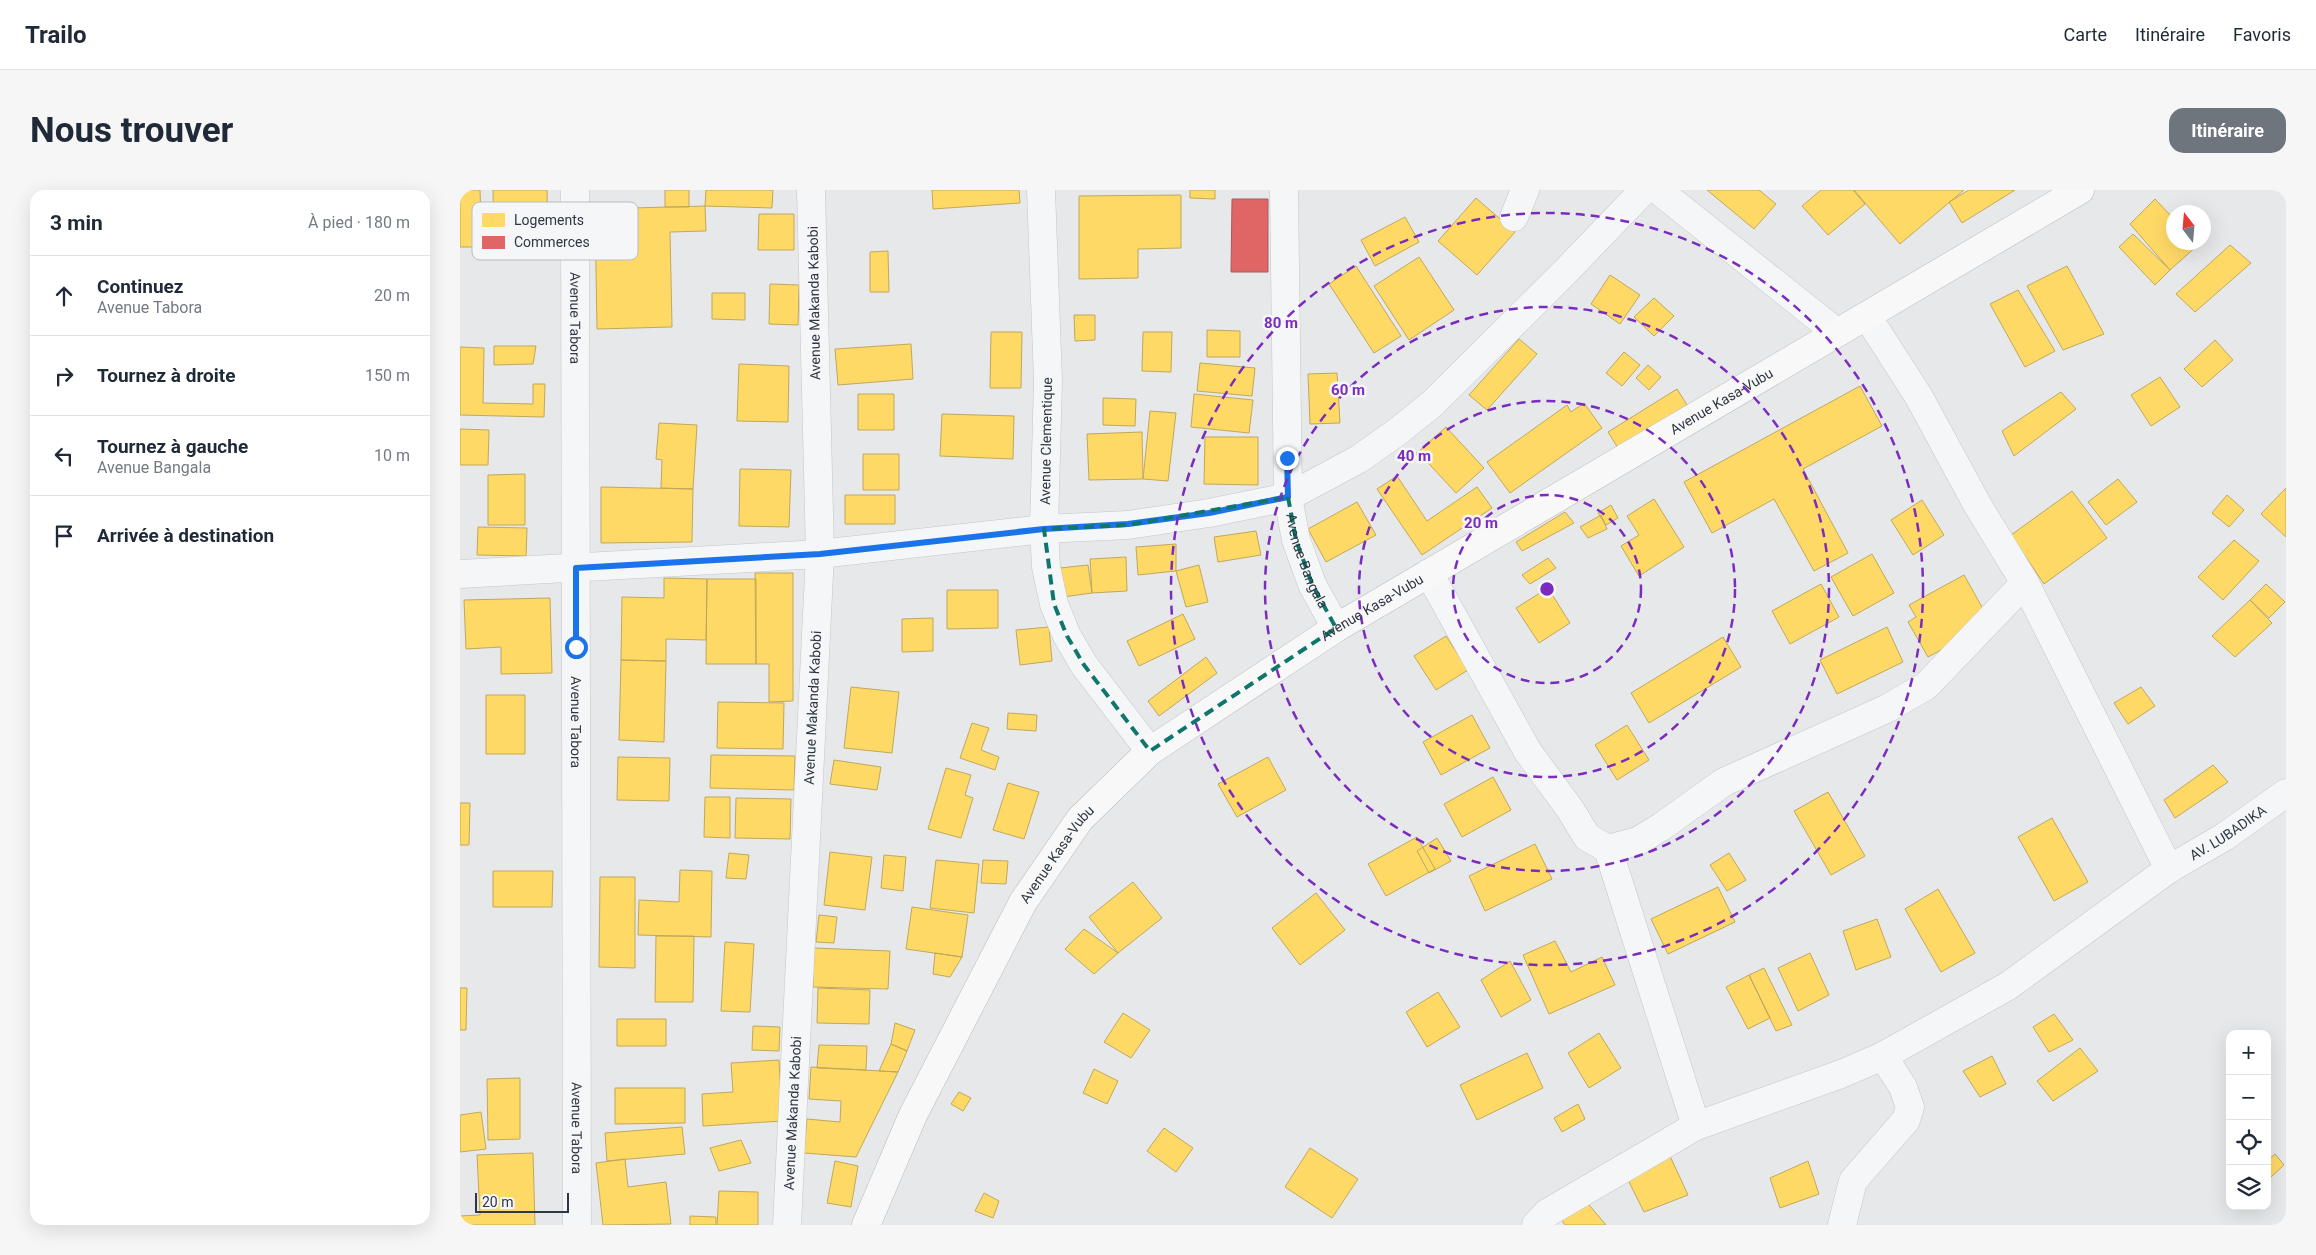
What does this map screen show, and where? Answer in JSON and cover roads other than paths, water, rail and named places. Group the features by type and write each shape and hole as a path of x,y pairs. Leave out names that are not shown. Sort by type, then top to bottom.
{"highway":[{"name":"Avenue Kasa-Vubu","path":"866,1225 913,1115 1023,902 1080,820 1150,751 1336,628 2080,190"}],"street":[{"name":"Avenue Makanda Kabobi","path":"788,1225 820,554 811,190"},
{"name":"Avenue Clementique","path":"1041,190 1048,380 1044,529 1046,567 1052,595 1066,636 1084,665 1150,751"},
{"name":"Avenue Bangala","path":"1284,190 1288,497 1296,540 1312,584 1336,628"},
{"path":"1514,217 1525,190"},
{"path":"460,574 820,554 1044,529 1128,524 1209,513 1288,497 1359,459 1432,404 1566,271 1644,190"},
{"path":"1658,190 1836,332"},
{"name":"Avenue Tabora","path":"574,260 576,1225"},
{"path":"1867,316 1919,397 1978,506 2025,582 2169,869"},
{"path":"1429,573 1528,752 1570,808 1588,837 1608,849 1696,1126"},
{"path":"1608,849 1638,841 1660,828 1724,782 1886,709 1926,686 2025,582"},
{"name":"AV. LUBADIKA","path":"1536,1225 1548,1213 1696,1126 1841,1074 1882,1056 2008,986 2169,869 2224,837 2286,793"},
{"path":"1842,1225 1852,1182 1906,1120 1910,1107 1903,1087 1882,1056"}]}
